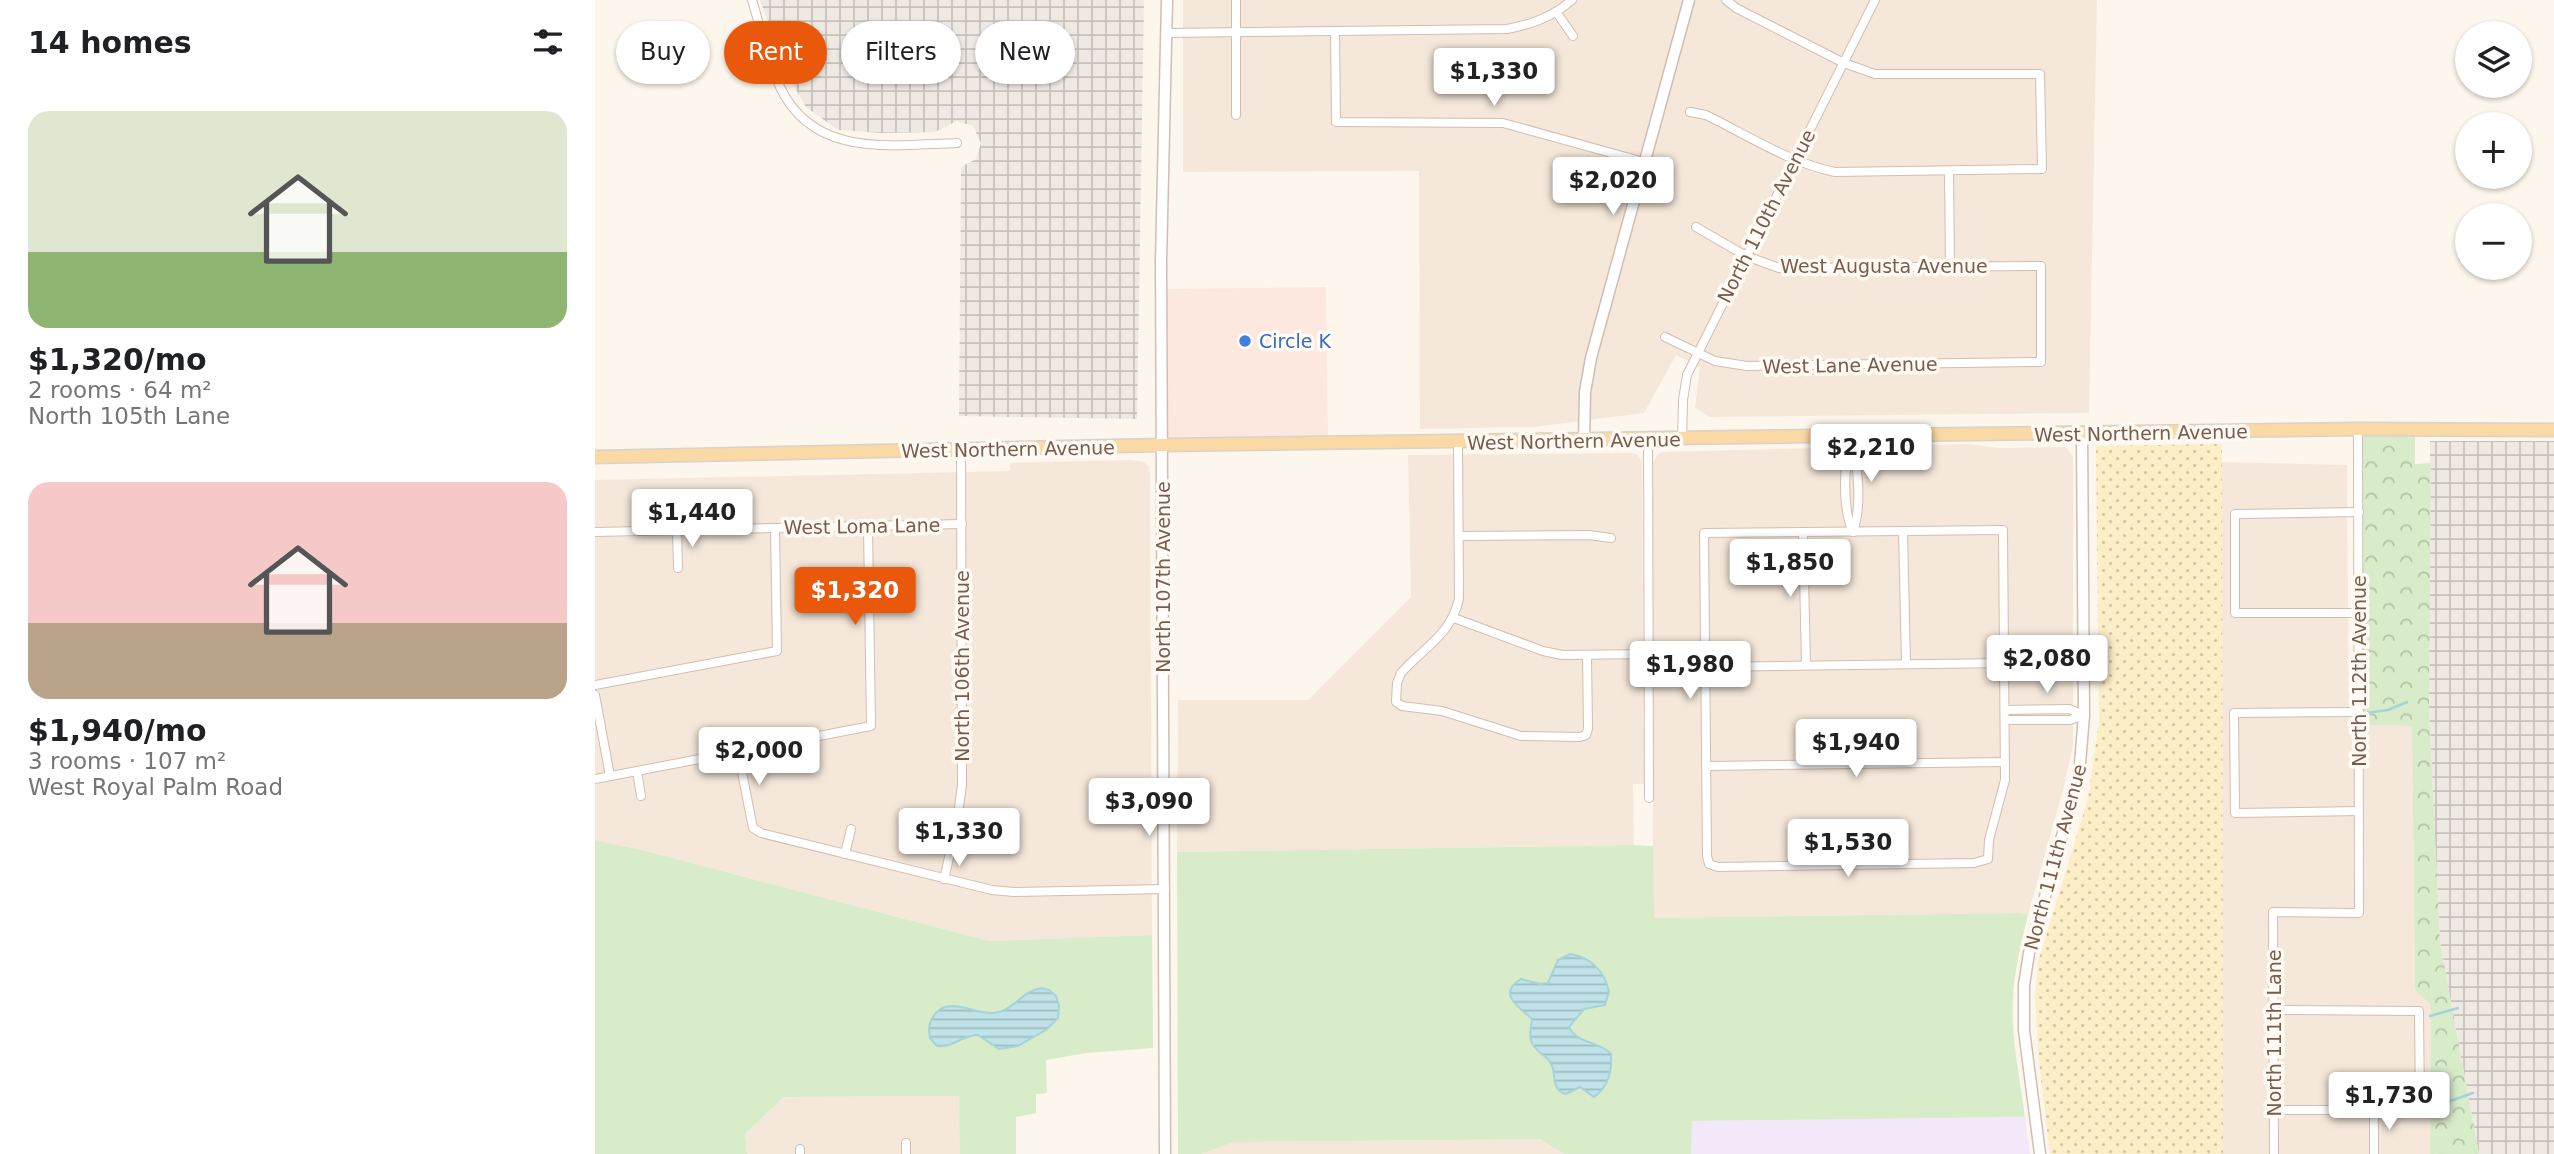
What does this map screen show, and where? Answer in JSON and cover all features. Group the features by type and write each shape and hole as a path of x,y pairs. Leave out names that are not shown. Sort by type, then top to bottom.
{"main road":[{"name":"West Northern Avenue","path":"595,457 1161,445 2358,429 2554,430"}],"street":[{"path":"752,0 780,88 807,124 854,144 957,143"},
{"name":"North 107th Avenue","path":"1165,1154 1161,242 1167,0"},
{"path":"1236,0 1236,115"},
{"path":"1166,33 1507,29 1545,19 1557,13 1571,0"},
{"path":"1584,441 1588,372 1689,0"},
{"path":"1690,112 1706,115 1794,159 1835,172 2042,169 2040,74 1888,76 1864,71 1736,8 1726,0"},
{"name":"North 110th Avenue","path":"1682,440 1684,388 1697,352 1875,0"},
{"path":"1557,13 1573,36"},
{"path":"1335,31 1336,122 1503,123 1644,162"},
{"path":"1949,171 1950,267"},
{"name":"West Augusta Avenue","path":"1696,228 1746,256 1768,265 1790,269 2041,267 2041,362"},
{"name":"West Lane Avenue","path":"1665,337 1715,360 1747,366 2041,362"},
{"name":"North 112th Avenue","path":"2273,912 2359,913 2358,429"},
{"name":"North 111th Avenue","path":"2040,1154 2024,1030 2025,978 2029,953 2079,776 2084,715 2082,433"},
{"path":"1849,436 1847,519 1853,532"},
{"path":"1648,440 1649,798"},
{"path":"1458,442 1459,598 1454,618 1446,630 1401,673 1397,682 1396,702 1402,706 1442,711 1521,736 1586,735 1587,655"},
{"name":"North 106th Avenue","path":"944,879 963,785 961,450"},
{"path":"2359,512 2235,514 2235,613 2359,612"},
{"name":"West Loma Lane","path":"595,532 961,524"},
{"path":"595,779 871,726 868,527"},
{"path":"595,685 777,651 775,528"},
{"path":"677,530 678,568"},
{"path":"2003,530 2005,780 1989,840 1988,859 1974,863 1718,867 1709,864 1704,533 1853,532 2003,530"},
{"path":"1903,531 1906,664"},
{"path":"1803,532 1806,666"},
{"path":"1459,537 1589,535 1612,538"},
{"path":"1454,618 1543,651 1562,655 1649,654"},
{"path":"1704,667 2005,663"},
{"path":"595,695 610,776"},
{"path":"2005,710 2069,709 2084,715"},
{"path":"2359,712 2234,713 2235,813 2359,811"},
{"path":"2005,720 2070,720 2084,715"},
{"path":"738,752 753,828 761,832 992,890 1014,892 1165,889"},
{"path":"1706,766 2005,762"},
{"path":"637,771 641,796"},
{"path":"845,854 851,829"},
{"name":"North 111th Lane","path":"2273,912 2274,1154"},
{"path":"2274,1010 2419,1011 2420,1110 2274,1110"},
{"path":"2374,1109 2374,1154"},
{"path":"906,1143 906,1154"}],"shaded area":[{"path":"760,0 1144,0 1137,419 959,416 961,167 976,159 981,143 973,126 957,121 935,132 881,133 838,130 806,107 793,84 827,84 827,21 768,21"},
{"path":"1183,0 2097,0 2089,413 1710,417 1695,408 1700,367 1676,355 1644,413 1533,427 1420,429 1419,171 1183,172"},
{"path":"1326,287 1328,437 1168,440 1167,289"},
{"path":"2430,441 2554,441 2554,1154 2479,1154 2440,942 2429,709"},
{"path":"1970,444 1998,448 2066,447 2073,457 2073,745 2028,915 1653,918 1653,462 1658,454"},
{"path":"1637,454 1642,461 1644,784 1633,784 1634,845 1177,852 1178,700 1308,700 1411,597 1408,455"},
{"path":"1144,462 1149,467 1150,474 1152,935 989,941 595,840 595,480 1010,471 1010,463"},
{"path":"2222,462 2347,465 2349,724 2412,726 2415,990 2431,1005 2430,1154 2223,1154"},
{"path":"960,1096 960,1154 747,1154 745,1134 784,1097"},
{"path":"2025,1117 2030,1154 1691,1154 1691,1121"},
{"path":"1540,1139 1564,1154 1201,1154 1234,1142"}],"green space":[{"path":"2361,435 2415,436 2415,464 2431,463 2429,709 2440,942 2479,1154 2430,1154 2431,1005 2415,990 2412,726 2362,725"},
{"path":"595,840 989,941 1152,935 1153,1048 1086,1053 1046,1060 1047,1093 1036,1094 1036,1113 1016,1117 1016,1154 960,1154 959,1096 784,1097 745,1134 747,1154 595,1154"},
{"path":"1653,846 1654,918 2028,915 2016,968 2013,1015 2025,1117 1692,1121 1691,1154 1564,1154 1540,1139 1234,1142 1201,1154 1178,1154 1177,852"}],"sand":[{"path":"2222,444 2223,1154 2050,1154 2039,1062 2035,997 2038,962 2088,799 2099,721 2096,446"}],"water":[{"path":"1570,954 1591,962 1604,978 1609,992 1605,1005 1584,1009 1569,1027 1578,1037 1611,1054 1609,1078 1594,1097 1580,1087 1566,1094 1557,1088 1550,1062 1531,1041 1532,1019 1510,996 1510,990 1521,979 1540,984 1548,983 1558,960"},
{"path":"1041,988 1056,996 1058,1018 1047,1029 1018,1046 999,1049 978,1035 937,1046 930,1038 930,1022 942,1008 958,1006 983,1012 999,1012 1029,992"}],"waterway":[{"path":"2366,713 2388,710 2407,702"},
{"path":"2430,1016 2458,1008"},
{"path":"2428,1104 2447,1102 2473,1093"}],"place":[{"name":"Circle K","path":"1245,341"}]}
